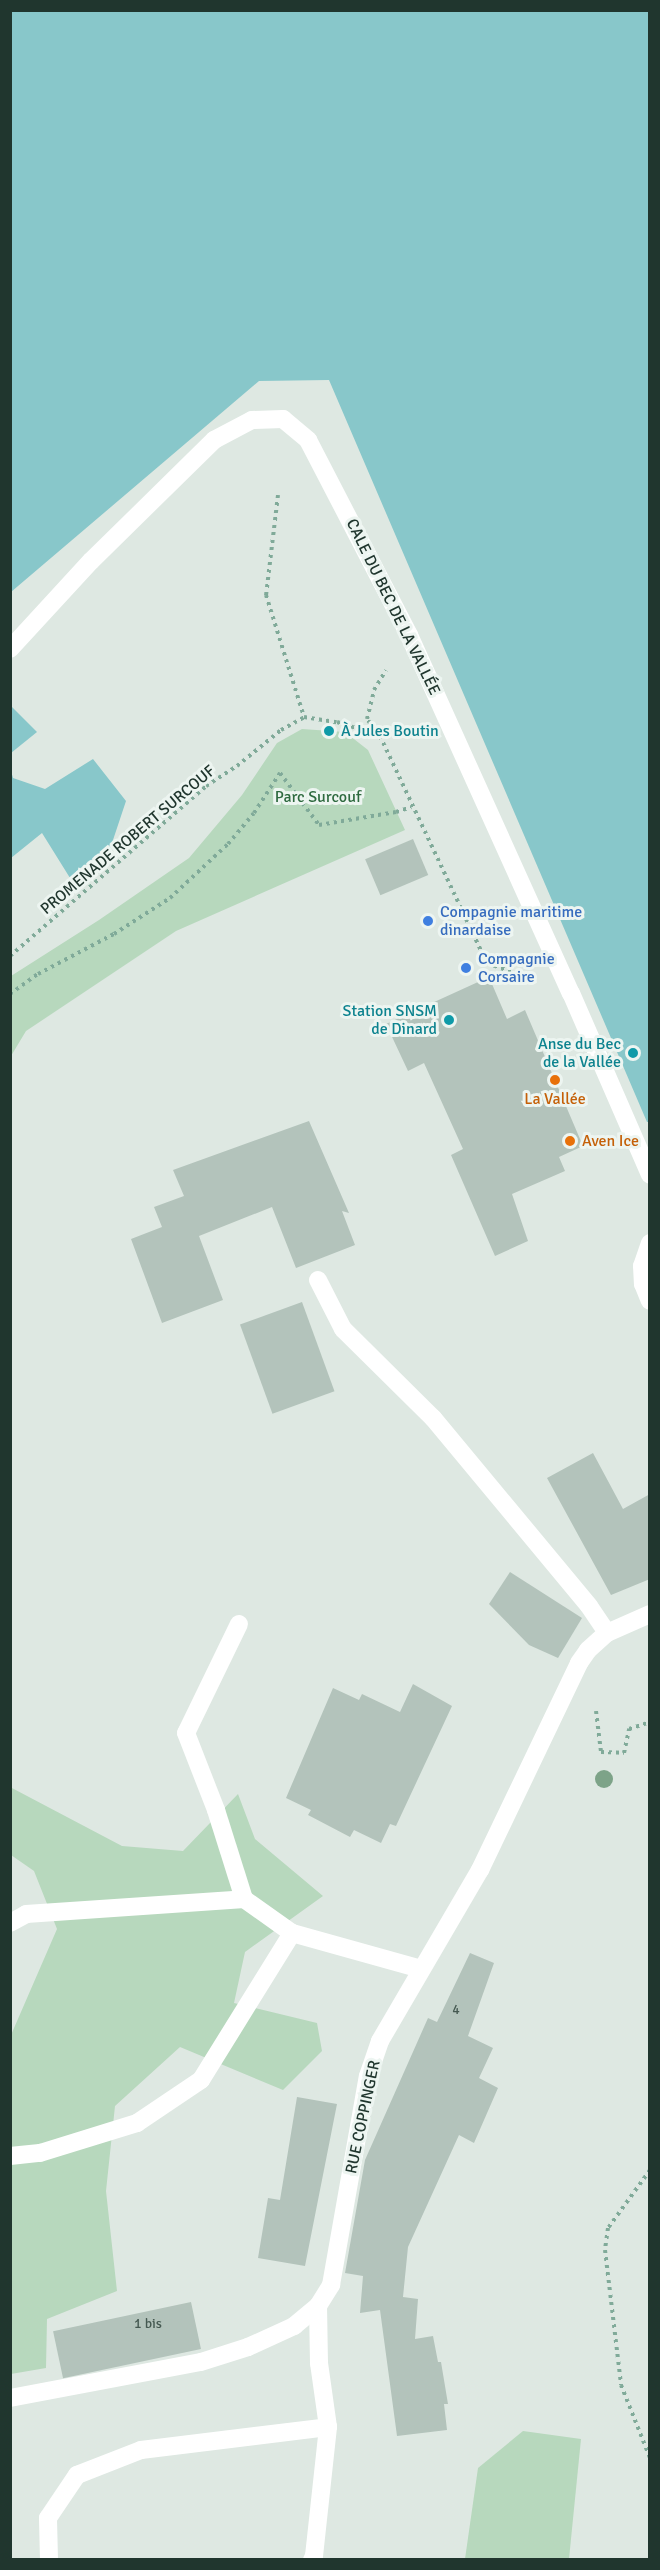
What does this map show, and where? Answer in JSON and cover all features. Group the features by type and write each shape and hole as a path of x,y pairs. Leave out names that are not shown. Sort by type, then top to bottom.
{"street":[{"name":"CALE DU BEC DE LA VALLÉE","path":"10,649 92,561 214,440 252,420 284,418 308,440 409,635 650,1174"},
{"path":"650,1243 642,1266 643,1284 650,1301"},
{"path":"318,1280 343,1329 434,1418 589,1606 607,1633"},
{"name":"RUE COPPINGER","path":"10,2398 201,2362 248,2347 294,2326 318,2306 331,2286 368,2076 380,2041 480,1870 579,1663 588,1650 607,1633 650,1614"},
{"path":"239,1624 186,1733 216,1810 244,1899 292,1933 421,1968"},
{"path":"10,1923 26,1914 244,1899"},
{"path":"10,2156 40,2153 137,2123 201,2080 292,1933"},
{"path":"312,2559 328,2427 319,2363 318,2306"},
{"path":"49,2559 48,2518 77,2475 141,2450 328,2427"}],"path":[{"path":"278,495 266,595 304,717 337,722 380,736"},
{"path":"374,690 367,719 380,736 411,807 487,963 571,993"},
{"name":"PROMENADE ROBERT SURCOUF","path":"10,956 206,786 237,766 281,730 304,717"},
{"path":"10,994 38,974 114,934 170,898 228,844 254,813 279,773 319,825 396,812 411,807"},
{"path":"595,1708 602,1752 624,1753 629,1729 650,1722"},
{"path":"649,2172 608,2228 605,2250 621,2385 650,2458"}],"green space":[{"name":"Parc Surcouf","path":"302,729 345,732 368,750 405,830 176,931 26,1031 11,1056 11,976 99,920 189,858 242,795 277,743"},
{"path":"10,1787 122,1846 183,1851 238,1794 255,1839 323,1896 245,1952 234,2003 317,2023 322,2051 283,2090 180,2047 115,2106 106,2191 117,2291 47,2319 46,2368 11,2374 11,2035 57,1929 34,1871 11,1855"},
{"path":"523,2431 581,2439 569,2559 465,2559 478,2468"}],"water":[{"path":"11,10 649,11 649,1122 647,1122 329,380 259,381 11,592"},
{"path":"11,706 37,732 10,753"},
{"path":"93,759 126,801 107,858 75,886 42,833 11,858 11,771 13,778 45,789"}],"building":[{"path":"413,839 428,875 380,895 365,859"},
{"path":"489,977 507,1019 525,1010 583,1146 559,1157 565,1171 512,1194 528,1241 495,1256 451,1155 463,1149 424,1063 408,1071 386,1024"},
{"path":"309,1121 349,1213 342,1211 355,1245 296,1268 272,1207 199,1236 223,1300 162,1323 131,1239 162,1227 154,1207 184,1196 173,1170"},
{"path":"302,1302 334,1391 272,1414 240,1325"},
{"path":"593,1453 623,1509 650,1494 650,1579 611,1595 547,1478"},
{"path":"510,1572 582,1618 558,1658 529,1645 489,1604"},
{"path":"413,1684 452,1706 396,1826 390,1824 381,1843 354,1830 350,1837 308,1815 311,1810 286,1798 333,1688 359,1700 362,1694 400,1712"},
{"path":"470,1953 494,1963 468,2036 493,2048 479,2078 498,2088 474,2143 459,2135 408,2247 403,2297 418,2299 415,2339 433,2336 438,2362 441,2362 448,2404 444,2404 447,2430 397,2436 380,2310 360,2313 363,2276 345,2273 365,2160 428,2018 437,2022"},
{"path":"297,2097 337,2104 305,2266 258,2258 268,2198 280,2200"},
{"path":"191,2302 201,2349 63,2378 53,2331"}],"place":[{"name":"À Jules Boutin","path":"329,731"},
{"name":"Compagnie maritime dinardaise","path":"428,921"},
{"name":"Compagnie Corsaire","path":"466,968"},
{"name":"Station SNSM de Dinard","path":"449,1020"},
{"name":"Anse du Bec de la Vallée","path":"633,1053"},
{"name":"La Vallée","path":"555,1080"},
{"name":"Aven Ice","path":"570,1141"}]}
